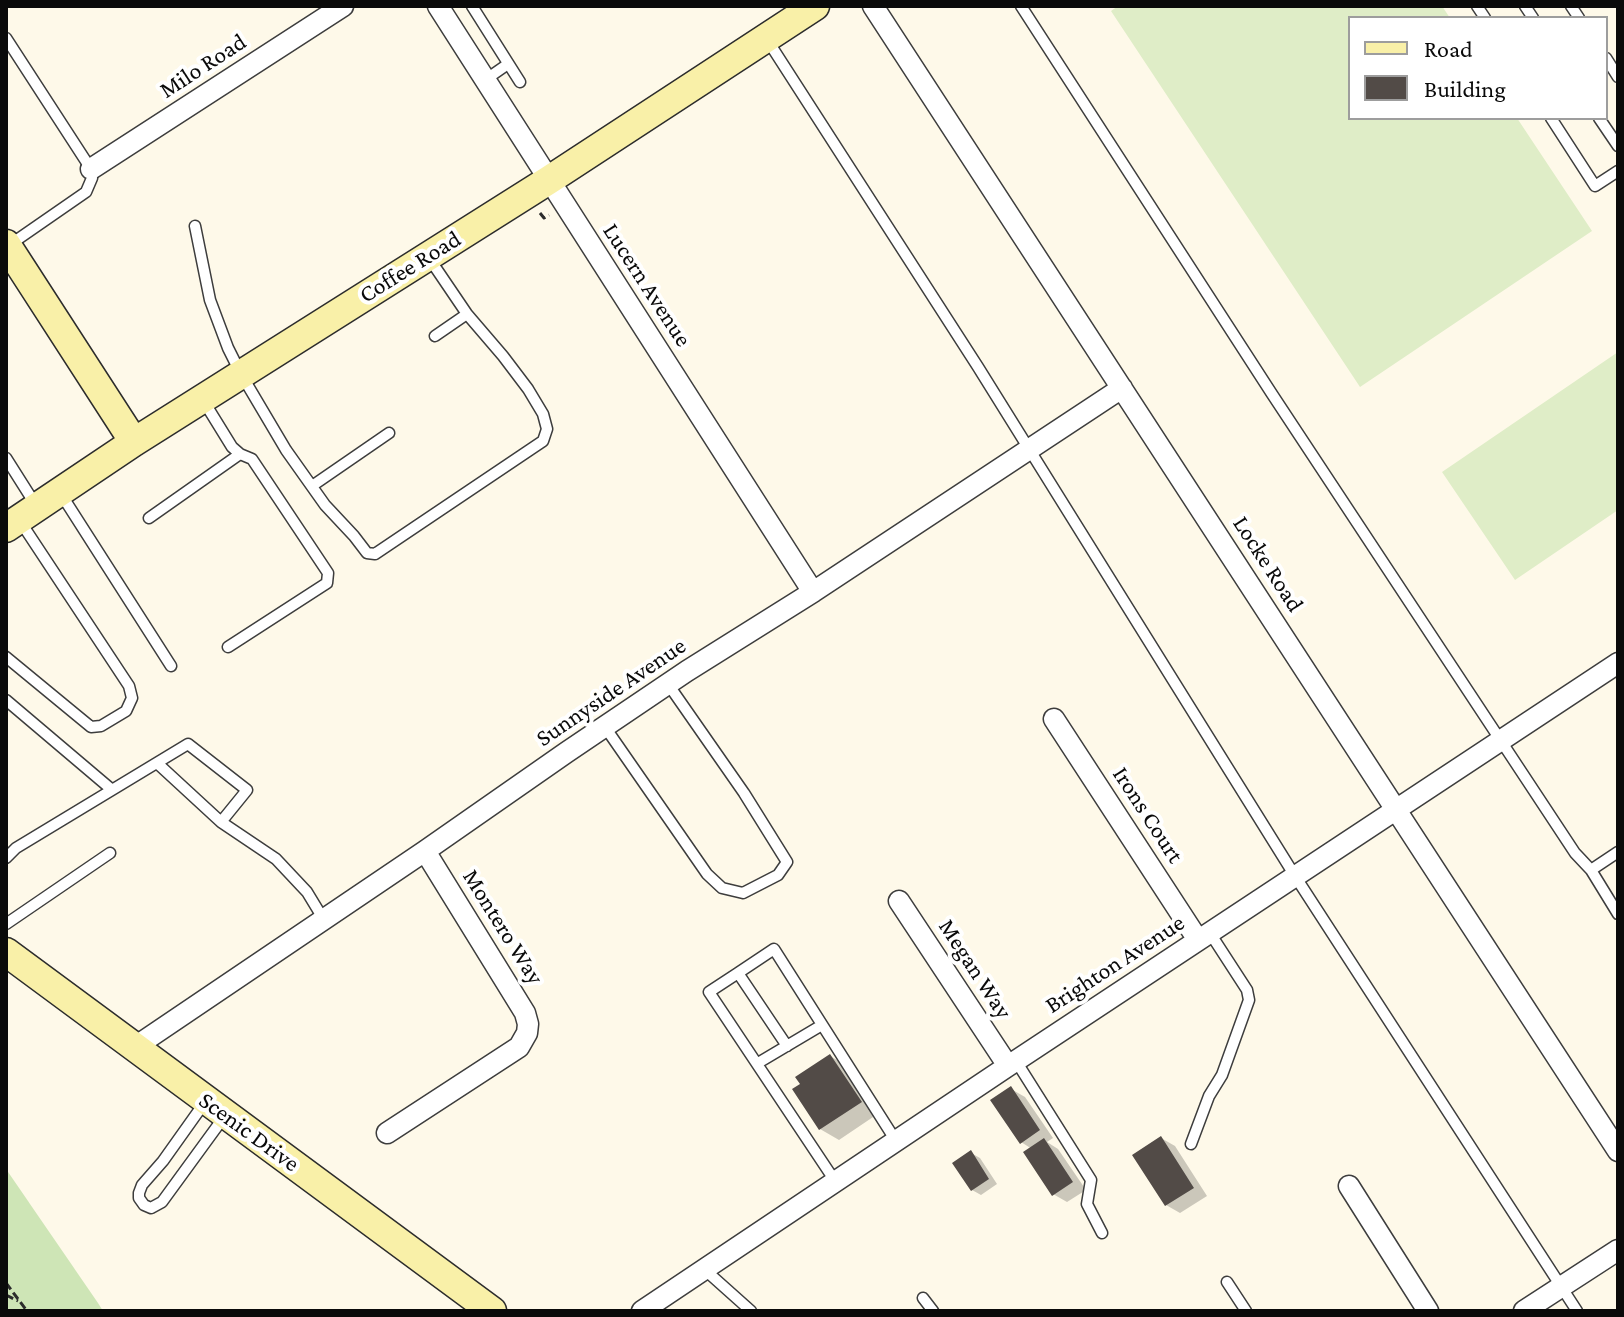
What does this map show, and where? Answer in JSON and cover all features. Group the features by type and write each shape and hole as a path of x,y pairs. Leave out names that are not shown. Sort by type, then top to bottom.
{"main road":[{"name":"Coffee Road","path":"30,512 202,398 549,180 815,6"},
{"path":"6,246 134,442"},
{"name":"Scenic Drive","path":"6,952 492,1311"}],"street":[{"name":"Milo Road","path":"91,169 343,6"},
{"name":"Lucern Avenue","path":"438,6 813,592"},
{"name":"Locke Road","path":"873,6 1618,1151"},
{"name":"Sunnyside Avenue","path":"135,1047 668,684 1122,388"},
{"name":"Brighton Avenue","path":"642,1311 1618,663"},
{"name":"Irons Court","path":"1054,719 1204,936"},
{"name":"Montero Way","path":"387,1133 519,1047 527,1033 525,1013 425,851"},
{"name":"Megan Way","path":"899,901 1012,1063"},
{"path":"1349,1186 1428,1311"},
{"path":"1524,1311 1618,1250"}],"lane":[{"path":"472,6 520,82"},
{"path":"1021,6 1263,381 1618,914"},
{"path":"6,38 91,169 92,178 86,192 6,246"},
{"path":"766,38 932,295 1295,876 1577,1311"},
{"path":"485,80 508,64"},
{"path":"1552,120 1595,186 1618,171"},
{"path":"1600,120 1618,146"},
{"path":"195,226 210,300 241,374 286,450 325,505 367,553 375,554 543,441 547,429 543,414 528,389 467,314 427,256"},
{"path":"435,336 467,314"},
{"path":"202,398 232,447 252,459 328,573 327,583 228,647"},
{"path":"312,486 389,433"},
{"path":"149,518 240,454"},
{"path":"6,458 30,512 129,686 132,698 126,711 101,726 91,727 6,657"},
{"path":"30,512 171,666"},
{"path":"605,727 707,874 722,888 743,893 778,875 787,862 744,793 668,684"},
{"path":"6,700 111,789"},
{"path":"6,858 16,848 188,744 247,790 221,822"},
{"path":"157,763 221,822 276,859 307,892 324,920"},
{"path":"1591,870 1618,852"},
{"path":"6,924 110,853"},
{"path":"1191,1144 1209,1096 1222,1075 1249,1000 1247,990 1204,936"},
{"path":"835,1181 709,992 774,949 896,1141"},
{"path":"738,973 787,1046"},
{"path":"758,1063 822,1025"},
{"path":"1012,1063 1091,1180 1087,1204 1102,1233"},
{"path":"216,1108 162,1202 151,1208 144,1205 139,1198 142,1185 216,1108"},
{"path":"704,1269 751,1311"},
{"path":"1227,1282 1246,1311"},
{"path":"923,1298 933,1311"}],"path":[{"path":"540,213 544,218 549,215"},
{"path":"6,1283 27,1311"},
{"path":"6,1295 21,1303"}],"green space":[{"path":"1118,6 1442,6 1449,16 1348,16 1348,120 1518,120 1592,231 1360,387 1111,11"},
{"path":"1618,352 1618,510 1515,580 1442,472"},
{"path":"6,1169 98,1303 103,1311 6,1311"}],"building":[{"path":"830,1054 862,1102 819,1130 792,1089 800,1084 795,1077"},
{"path":"1011,1086 1040,1130 1020,1144 990,1100"},
{"path":"1161,1136 1194,1188 1165,1206 1132,1155"},
{"path":"1044,1138 1073,1182 1052,1196 1023,1152"},
{"path":"971,1150 989,1179 971,1191 952,1163"}]}
